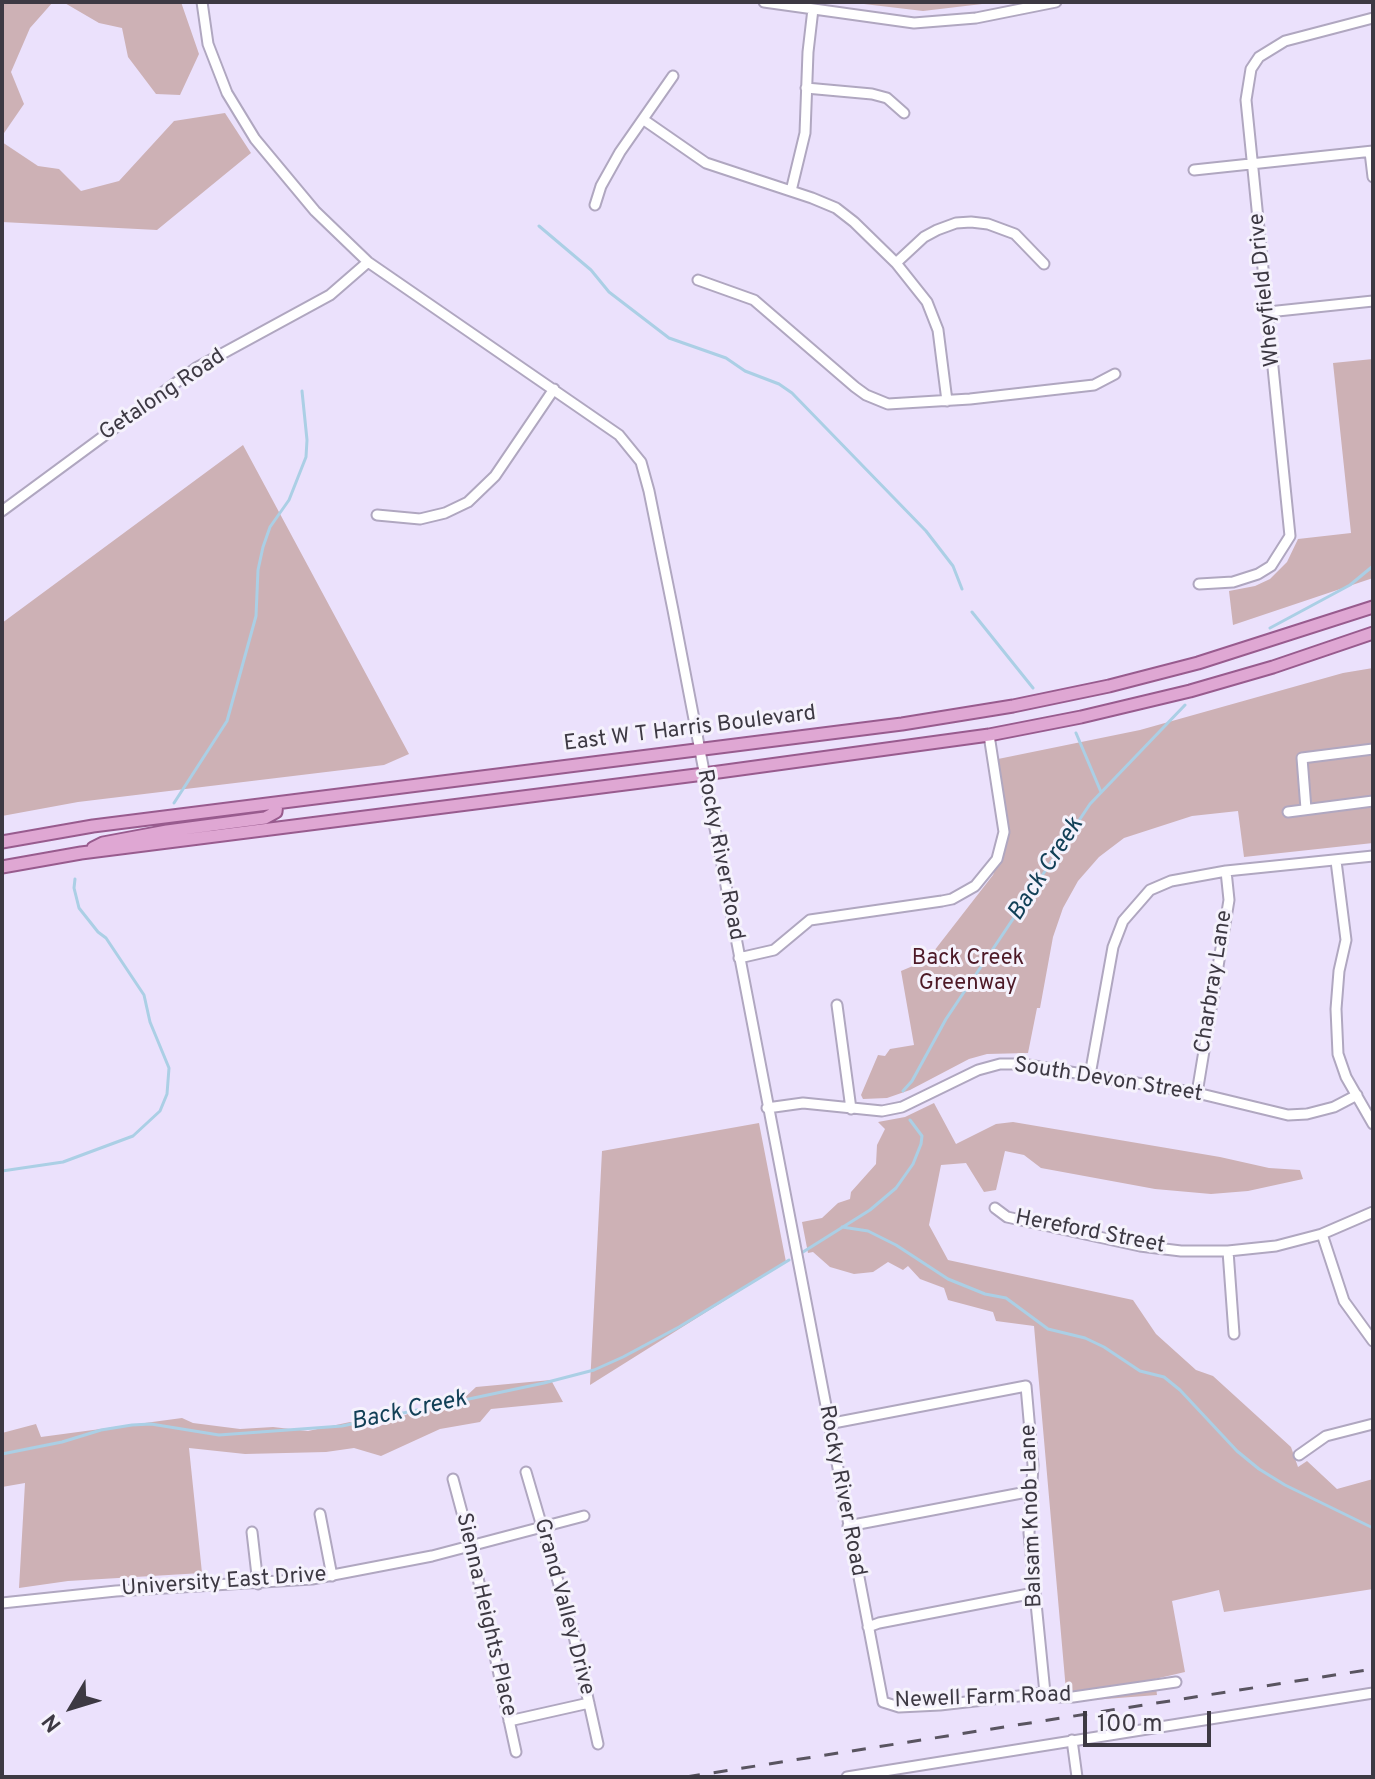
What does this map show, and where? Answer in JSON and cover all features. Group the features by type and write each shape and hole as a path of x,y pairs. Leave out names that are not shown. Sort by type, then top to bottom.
{"main road":[{"name":"East W T Harris Boulevard","path":"2,842 93,826 928,720 1059,697 1232,654 1373,607"},
{"name":"East W T Harris Boulevard","path":"2,867 81,853 989,735 1190,691 1373,633"},
{"path":"81,853 103,843 268,817 276,812 277,803"}],"street":[{"name":"Rocky River Road","path":"202,2 208,44 240,117 303,197 368,262 619,435 641,462 654,512 874,1657"},
{"path":"764,2 914,23 976,18 1056,2"},
{"path":"791,191 805,133 813,9"},
{"name":"Wheyfield Drive","path":"1199,584 1233,582 1258,574 1271,566 1290,536 1246,92 1251,69 1259,57 1285,41 1373,18"},
{"path":"595,205 607,175 673,76"},
{"path":"806,88 872,94 887,98 904,113"},
{"path":"644,120 706,163 836,208 854,222 896,263 921,293 933,315 947,401"},
{"path":"1194,170 1372,151 1373,177"},
{"path":"896,263 924,237 956,223 971,222 988,224 1015,234 1044,264"},
{"name":"Getalong Road","path":"2,511 187,375 330,295 368,262"},
{"path":"698,280 754,300 855,387 878,401 903,405 1094,385 1115,374"},
{"path":"1268,312 1373,301"},
{"path":"377,515 420,519 445,513 468,502 495,476 554,389"},
{"path":"739,958 774,950 810,920 952,899 975,886 997,859 1004,832 989,735"},
{"path":"1306,809 1302,758 1372,751"},
{"path":"1288,812 1373,801"},
{"path":"1090,1075 1113,947 1123,921 1150,890 1171,881 1226,871 1373,856"},
{"path":"1336,861 1346,940 1339,971 1338,1054 1346,1077 1373,1124"},
{"name":"Charbray Lane","path":"1197,1093 1229,900 1226,871"},
{"path":"837,1005 851,1109"},
{"name":"South Devon Street","path":"767,1108 803,1103 882,1111 902,1107 978,1070 1000,1064 1022,1064 1197,1093 1288,1115 1334,1107 1357,1095"},
{"name":"Hereford Street","path":"995,1208 1007,1217 1140,1246 1181,1251 1228,1251 1276,1246 1322,1234 1373,1212"},
{"path":"1322,1234 1344,1301 1373,1341"},
{"path":"1228,1251 1234,1334"},
{"name":"Balsam Knob Lane","path":"828,1424 1026,1386 1033,1465 1029,1533 1045,1693"},
{"path":"1299,1455 1326,1436 1373,1424"},
{"name":"Grand Valley Drive","path":"526,1472 574,1636 598,1744"},
{"name":"Sienna Heights Place","path":"453,1479 471,1546 516,1752"},
{"path":"848,1526 1032,1491"},
{"path":"320,1514 332,1576"},
{"name":"University East Drive","path":"2,1603 116,1591 258,1584 332,1576 471,1546 584,1516"},
{"path":"252,1532 258,1584"},
{"path":"868,1627 1034,1593"},
{"name":"Newell Farm Road","path":"874,1657 883,1702 899,1707 1045,1693 1056,1697 1073,1697 1176,1682"},
{"path":"847,1777 1373,1693"},
{"path":"509,1721 589,1703"},
{"path":"1072,1740 1077,1777"}],"green space":[{"path":"2,2 53,2 30,28 11,72 24,104 2,136"},
{"path":"63,2 181,2 199,54 180,95 156,94 128,57 122,28 99,23"},
{"path":"847,2 999,2 923,11"},
{"path":"225,113 251,153 157,230 2,222 2,142 38,166 59,169 81,191 119,181 174,121"},
{"path":"1373,359 1373,578 1233,625 1229,591 1255,586 1270,579 1287,562 1298,539 1351,533 1333,363"},
{"path":"243,445 409,754 384,765 78,802 2,816 2,623"},
{"name":"Back Creek Greenway","path":"1373,668 1373,843 1244,857 1238,811 1192,816 1124,838 1099,857 1078,881 1063,908 1053,937 1028,1053 987,1054 969,1059 910,1090 887,1098 863,1099 861,1095 878,1055 885,1056 890,1049 914,1045 901,971 927,960 993,875 1008,838 998,759 1140,730 1343,673"},
{"path":"934,1103 956,1144 996,1124 1013,1122 1269,1168 1300,1170 1303,1179 1248,1191 1211,1194 1155,1189 1041,1168 1024,1155 1005,1151 996,1190 984,1192 966,1163 941,1165 929,1225 948,1260 1133,1300 1156,1334 1196,1370 1213,1376 1291,1447 1298,1467 1307,1461 1337,1489 1373,1479 1373,1589 1224,1612 1219,1590 1172,1601 1185,1672 1155,1679 1157,1695 1067,1702 1034,1326 996,1321 993,1312 948,1300 944,1288 920,1279 908,1266 903,1270 888,1262 873,1272 854,1274 830,1267 813,1252 808,1253 802,1222 822,1218 838,1203 850,1199 851,1192 876,1164 877,1145 885,1129 878,1122 905,1117"},
{"path":"759,1123 786,1262 590,1385 602,1151"},
{"path":"551,1380 563,1402 491,1409 480,1422 440,1429 381,1456 354,1448 326,1452 245,1454 189,1448 202,1573 68,1581 19,1588 25,1483 2,1487 2,1433 36,1424 41,1437 182,1418 193,1423 240,1429 273,1427 308,1431 350,1422 373,1429 417,1410 449,1407 476,1387"}],"waterway":[{"path":"539,226 591,270 609,292 669,338 726,358 745,371 779,384 792,393 926,531 953,566 962,589"},
{"path":"174,803 227,721 256,616 258,570 263,547 270,527 289,500 306,457 302,391"},
{"name":"Back Creek","path":"1270,628 1350,585 1373,566"},
{"path":"972,612 1033,688"},
{"name":"Back Creek","path":"903,1091 912,1081 946,1019 1090,804 1185,705"},
{"path":"1076,733 1101,792"},
{"path":"2,1171 63,1162 133,1136 160,1111 167,1094 169,1068 150,1022 144,995 106,938 79,908 75,879"},
{"name":"Back Creek","path":"803,1252 870,1210 896,1188 913,1164 921,1144 922,1136 910,1120"},
{"path":"842,1227 868,1231 896,1245 948,1279 985,1294 1006,1298 1048,1329 1085,1338 1140,1371 1164,1377 1259,1469 1373,1528"},
{"name":"Back Creek","path":"2,1454 132,1425 151,1424 219,1435 342,1426 544,1383 594,1370 623,1357 789,1260"}],"railway":[{"path":"686,1777 1373,1669"}]}
